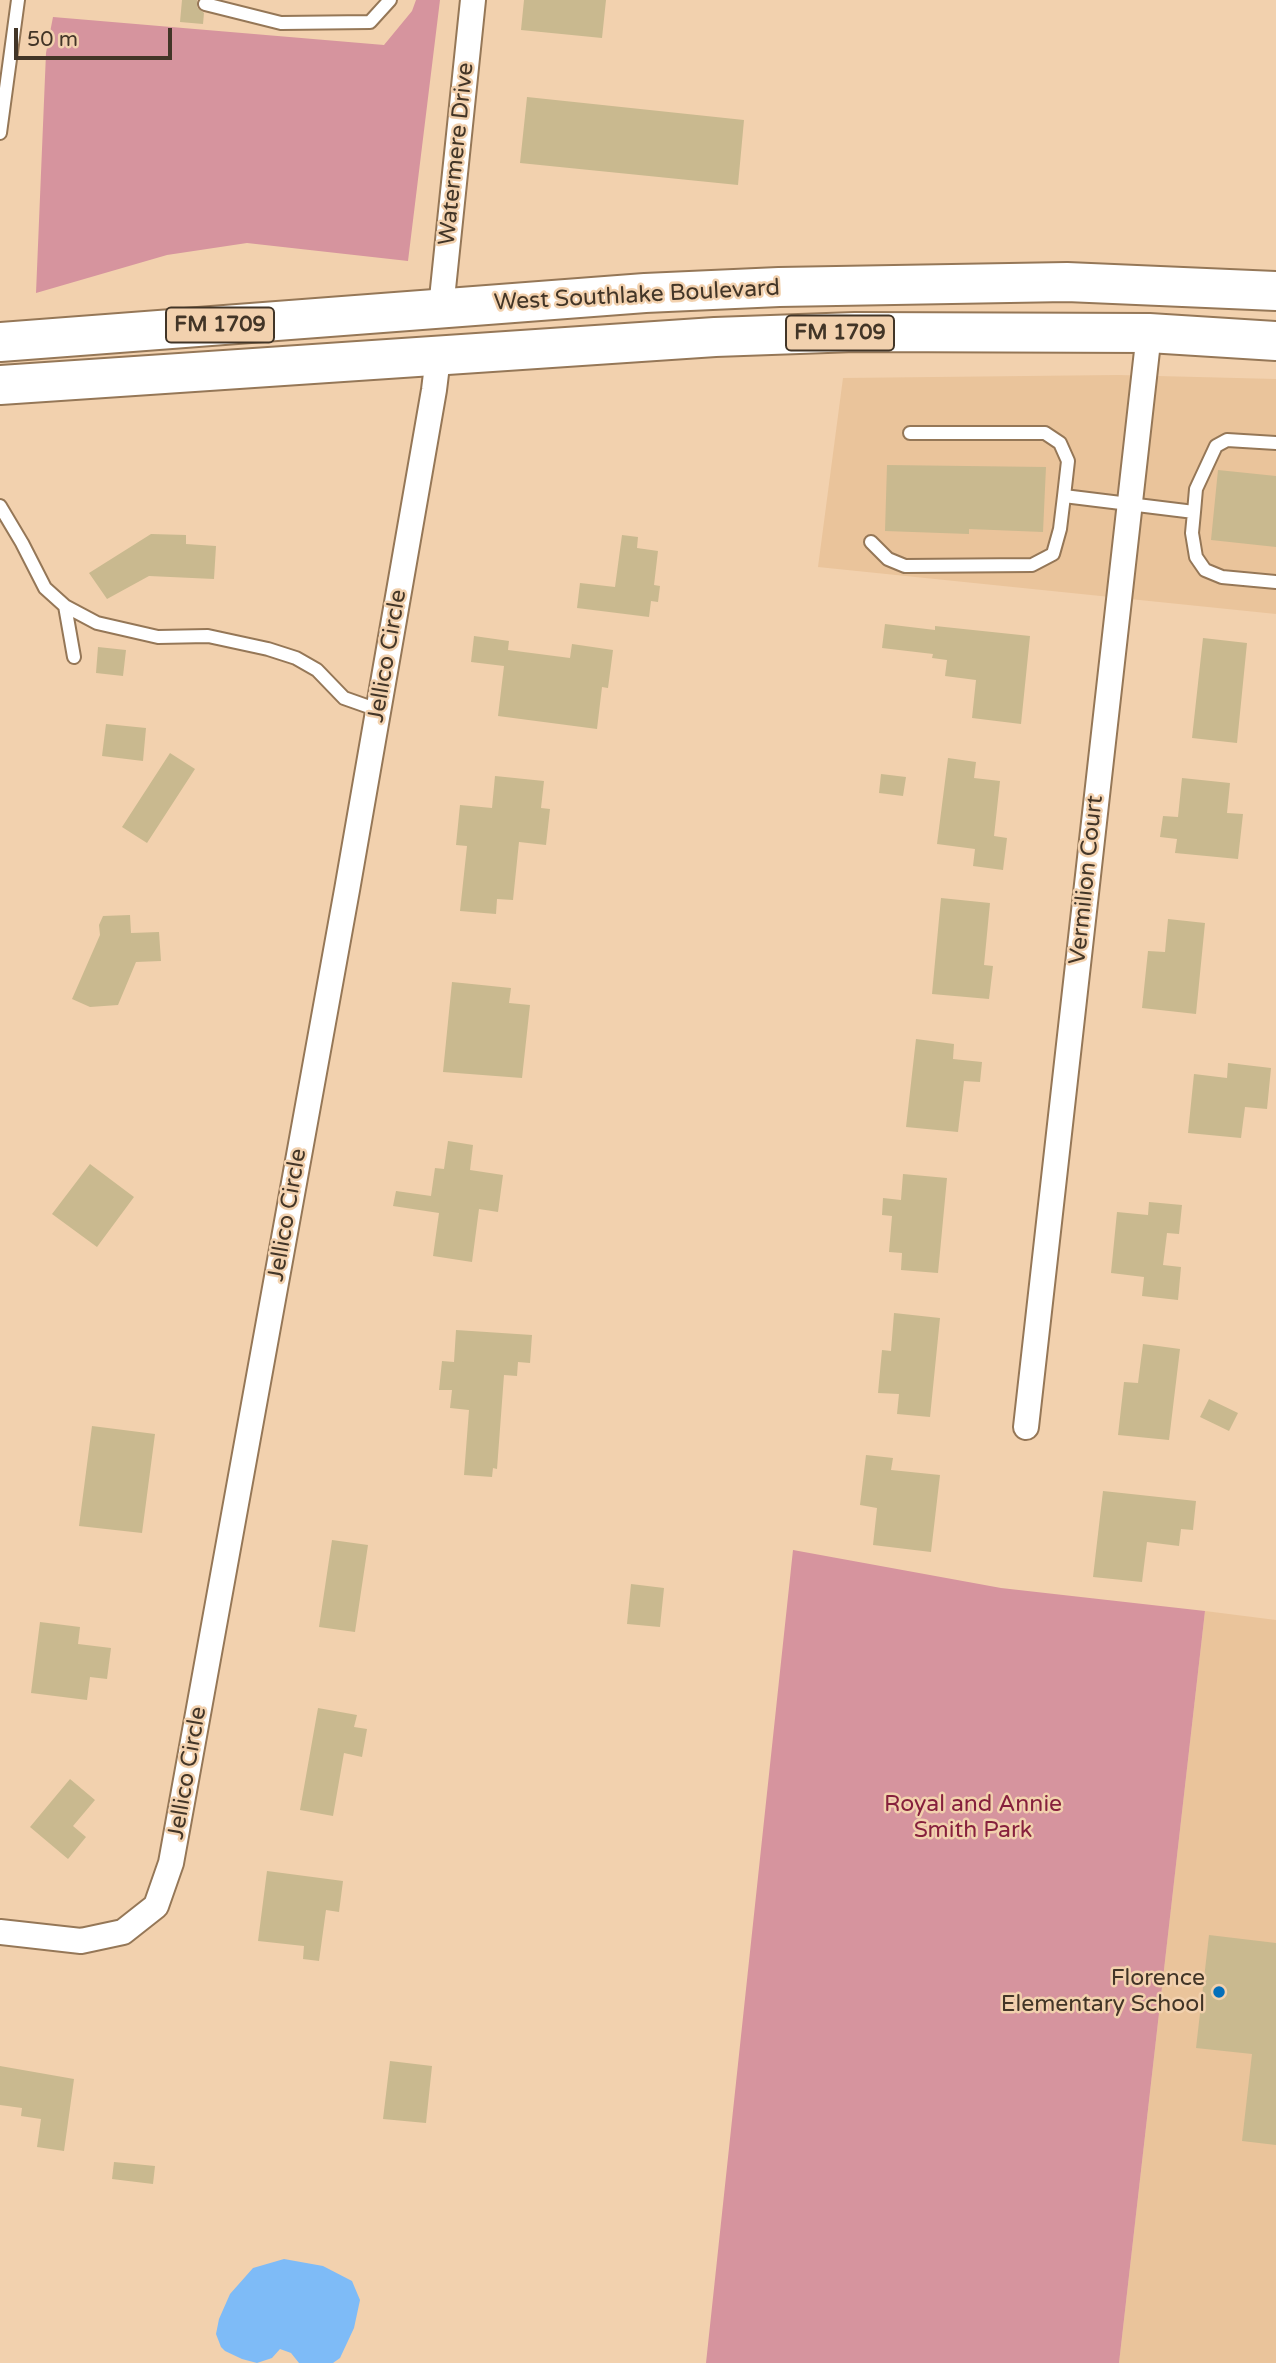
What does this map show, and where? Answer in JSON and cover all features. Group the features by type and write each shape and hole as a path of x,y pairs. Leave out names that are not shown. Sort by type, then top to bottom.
{"main road":[{"name":"West Southlake Boulevard","path":"0,342 645,293 923,283 1066,282 1276,290"},
{"path":"438,357 441,308"},
{"name":"West Southlake Boulevard","path":"0,385 715,337 855,332 1149,333 1276,341"}],"street":[{"name":"Watermere Drive","path":"441,308 473,0"},
{"name":"Vermilion Court","path":"1026,1427 1149,333"},
{"name":"Jellico Circle","path":"0,1932 81,1941 124,1932 156,1906 171,1863 378,710 438,357"}],"lane":[{"path":"0,133 6,45 18,0"},
{"path":"205,4 281,23 370,22 390,0"},
{"path":"870,542 888,559 905,566 1032,565 1053,554 1060,529 1068,461 1060,443 1045,433 910,433"},
{"path":"1276,443 1227,440 1216,446 1196,489 1192,533 1196,557 1205,570 1222,577 1276,582"},
{"path":"1064,496 1194,512"},
{"path":"0,506 45,588 65,606 97,623 134,633 158,637 208,636 249,644 296,658 317,670 344,698 378,710"},
{"path":"65,606 74,657"}],"shaded area":[{"path":"1118,375 1276,379 1276,614 818,567 843,378"},
{"name":"Florence Elementary School","path":"1205,1611 1276,1620 1276,2363 1119,2363"}],"green space":[{"path":"416,0 440,0 408,261 247,243 167,255 36,293 46,53 53,17 384,45 412,11"},
{"name":"Royal and Annie Smith Park","path":"793,1550 1001,1588 1205,1611 1119,2363 706,2363"}],"water":[{"path":"284,2259 323,2266 352,2281 360,2300 354,2328 340,2358 333,2363 299,2363 291,2353 280,2349 272,2358 257,2363 242,2359 221,2347 216,2334 219,2319 230,2294 253,2268"}],"building":[{"path":"182,0 197,0 197,7 204,13 203,24 180,22"},
{"path":"524,0 606,0 602,38 521,30"},
{"path":"527,97 744,120 738,185 520,163"},
{"path":"887,465 1046,467 1043,532 969,529 969,534 885,531"},
{"path":"1218,470 1276,476 1276,547 1211,540"},
{"path":"151,534 186,535 186,544 216,546 214,579 149,576 107,599 89,573"},
{"path":"622,535 638,537 637,548 658,551 654,585 660,586 658,602 651,601 649,617 577,608 580,583 615,587"},
{"path":"885,624 935,630 935,626 1030,636 1021,724 972,718 976,680 945,676 947,660 932,658 933,654 882,648"},
{"path":"474,636 509,641 508,650 570,658 572,644 613,650 608,688 602,687 597,729 498,716 504,666 471,662"},
{"path":"1203,638 1247,643 1237,743 1192,738"},
{"path":"98,647 126,650 123,676 96,673"},
{"path":"106,724 146,728 143,761 102,756"},
{"path":"170,753 195,769 147,843 122,827"},
{"path":"948,758 976,762 974,778 1000,781 994,836 1007,838 1003,870 973,866 975,849 937,844"},
{"path":"881,774 906,777 903,796 879,793"},
{"path":"495,776 544,781 541,808 550,809 546,845 519,842 513,900 497,899 496,914 460,911 467,846 456,845 460,805 492,808"},
{"path":"1182,778 1230,783 1227,813 1243,814 1238,859 1175,853 1177,839 1160,837 1163,816 1178,817"},
{"path":"941,898 990,903 984,965 993,966 989,999 932,994"},
{"path":"130,915 131,933 159,932 161,961 136,962 118,1005 90,1007 72,999 100,935 99,925 103,916"},
{"path":"1168,919 1205,923 1196,1014 1142,1008 1148,951 1165,952"},
{"path":"452,982 511,988 509,1003 530,1005 522,1078 443,1072"},
{"path":"916,1039 954,1044 953,1059 982,1062 980,1082 964,1081 958,1132 906,1127"},
{"path":"1228,1063 1271,1068 1267,1109 1245,1107 1241,1138 1188,1133 1194,1074 1227,1078"},
{"path":"448,1141 473,1145 470,1170 503,1175 498,1212 479,1209 472,1262 433,1256 439,1213 393,1206 396,1191 431,1196 435,1168 444,1169"},
{"path":"90,1164 134,1197 97,1247 52,1214"},
{"path":"903,1174 947,1178 938,1273 901,1270 902,1253 889,1252 892,1216 882,1215 883,1198 901,1200"},
{"path":"1149,1202 1182,1205 1179,1234 1167,1233 1163,1265 1181,1267 1178,1300 1142,1296 1144,1277 1111,1273 1117,1212 1148,1215"},
{"path":"894,1313 940,1318 930,1417 897,1414 899,1394 878,1393 882,1350 891,1351"},
{"path":"456,1330 532,1335 530,1363 518,1362 517,1376 504,1375 497,1469 493,1468 492,1477 464,1475 469,1410 450,1408 452,1390 439,1390 442,1361 454,1362"},
{"path":"1143,1344 1180,1349 1169,1440 1118,1435 1124,1382 1138,1383"},
{"path":"1209,1399 1238,1413 1229,1431 1200,1417"},
{"path":"92,1426 155,1434 142,1533 79,1526"},
{"path":"866,1455 893,1458 891,1470 940,1475 931,1552 873,1545 877,1508 860,1505"},
{"path":"1103,1491 1196,1501 1193,1530 1181,1529 1179,1546 1147,1542 1142,1582 1093,1577"},
{"path":"332,1540 368,1545 355,1632 319,1627"},
{"path":"631,1584 664,1588 660,1627 627,1624"},
{"path":"40,1622 80,1627 78,1644 111,1648 107,1679 90,1677 87,1700 31,1693"},
{"path":"318,1708 357,1715 354,1727 367,1729 362,1757 344,1753 333,1816 300,1810"},
{"path":"70,1779 95,1800 73,1826 86,1837 68,1859 30,1827"},
{"path":"267,1871 343,1881 339,1912 326,1910 319,1961 303,1959 304,1946 258,1941"},
{"path":"1209,1935 1276,1943 1276,2145 1242,2141 1252,2054 1196,2048"},
{"path":"390,2061 432,2066 426,2123 383,2119"},
{"path":"0,2066 74,2079 64,2151 37,2147 41,2119 21,2116 22,2108 0,2105"},
{"path":"114,2162 155,2166 153,2184 112,2179"}],"place":[{"name":"Florence Elementary School","path":"1219,1992"}]}
